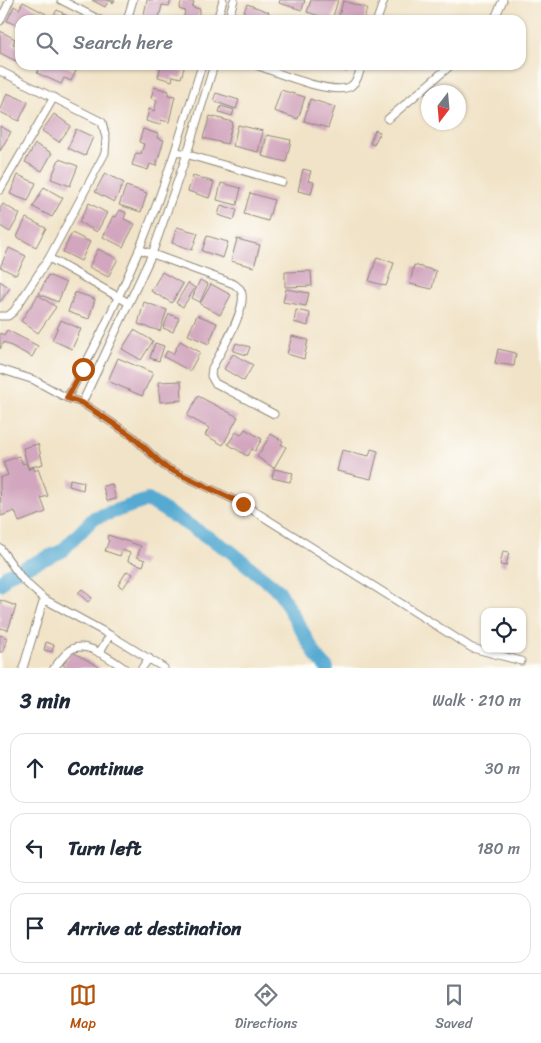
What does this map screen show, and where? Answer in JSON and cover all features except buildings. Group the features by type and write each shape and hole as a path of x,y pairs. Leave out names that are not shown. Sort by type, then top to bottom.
{"street":[{"path":"0,21 10,0"},
{"path":"61,0 90,15"},
{"path":"128,15 133,0"},
{"path":"218,15 223,0"},
{"path":"230,15 234,0"},
{"path":"379,15 384,0"},
{"path":"496,15 503,0"},
{"path":"67,398 83,369 139,249 175,151 200,70"},
{"path":"82,403 152,254 187,154 212,70"},
{"path":"271,70 335,89 344,89 351,86 357,80 360,70"},
{"path":"388,119 445,70"},
{"path":"0,71 102,122 106,138 105,153 49,258 14,311 8,316 0,316"},
{"path":"0,190 54,97"},
{"path":"175,151 282,182"},
{"path":"139,249 234,284 240,289 242,303 239,315 212,368 211,376 215,383 274,414"},
{"path":"49,258 129,303"},
{"path":"0,369 34,380 67,398 82,403 132,436 165,467 243,504 453,638 472,648 521,661"},
{"path":"0,548 23,580 44,599 110,635 164,668"},
{"path":"23,668 44,599"},
{"path":"98,653 110,635"},
{"path":"55,668 71,649 77,647 90,648 124,668"},
{"path":"142,668 149,658"}],"waterway":[{"path":"0,584 7,575 62,551 94,518 148,500 230,551 279,591 317,657 327,668"}],"route":[{"path":"83,369 67,398 82,403 132,436 165,467 243,504"}]}
